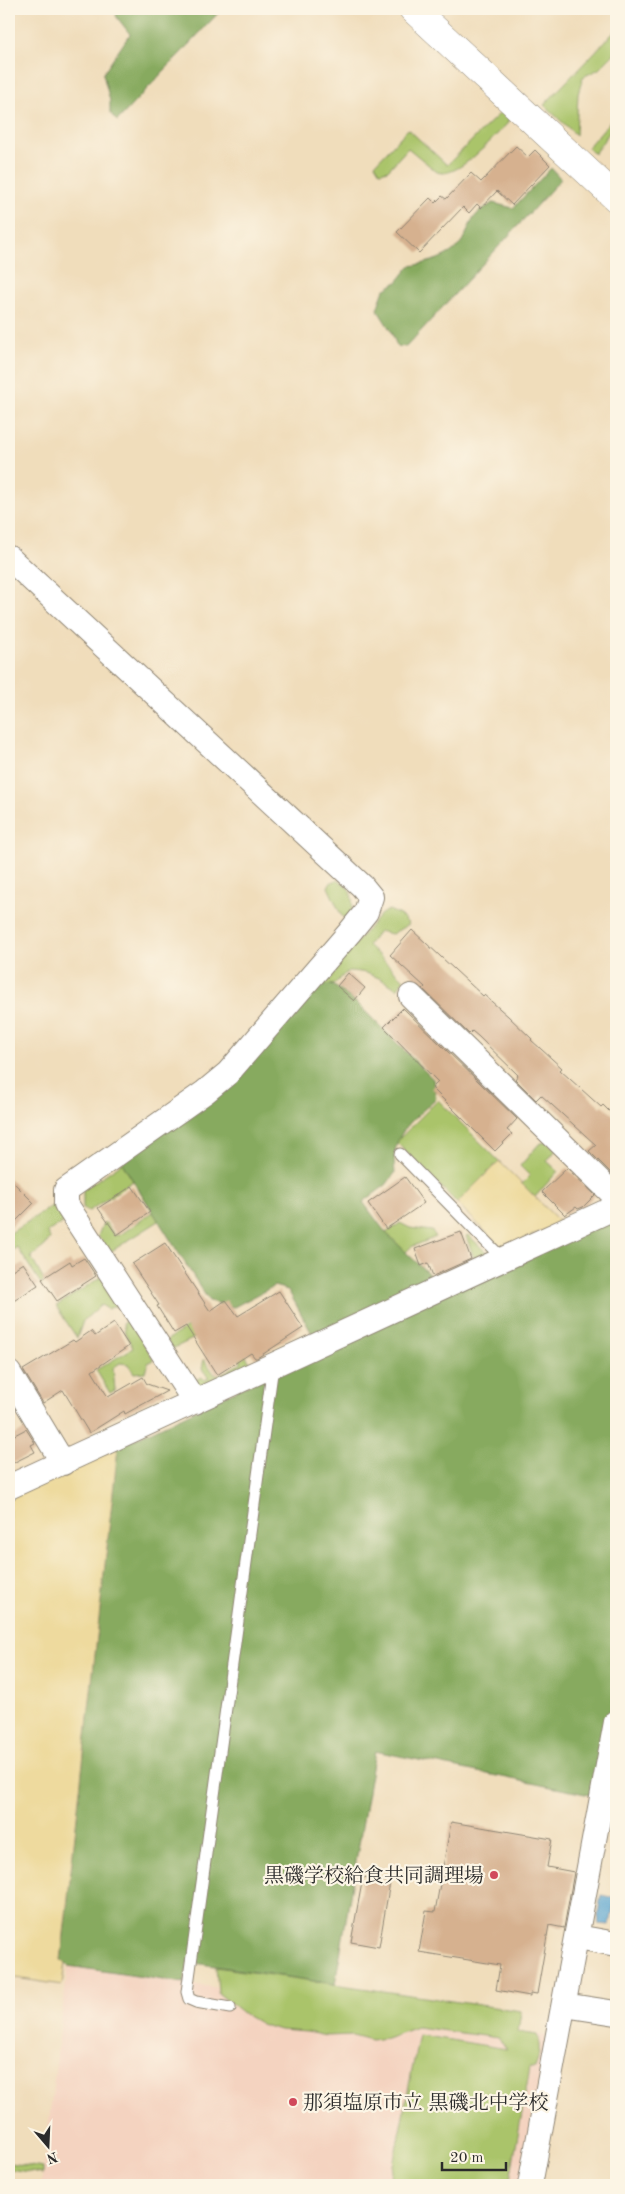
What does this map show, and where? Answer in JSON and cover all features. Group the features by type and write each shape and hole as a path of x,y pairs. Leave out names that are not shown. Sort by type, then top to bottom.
{"street":[{"path":"412,9 616,198"},
{"path":"9,558 362,886 371,897 366,912 349,933 228,1073 205,1092 66,1190 66,1204 195,1402"},
{"path":"411,996 616,1197"},
{"path":"9,1487 616,1208"},
{"path":"9,1373 63,1463"},
{"path":"530,2185 616,1722"},
{"path":"576,1937 616,1944"},
{"path":"564,2005 616,2013"}],"lane":[{"path":"400,1154 503,1259"},
{"path":"230,2008 196,2002 189,1999 187,1992 273,1366"}],"shaded area":[{"name":"那須塩原市立 黒磯北中学校","path":"68,1966 547,2036 520,2185 41,2185"}],"green space":[{"path":"118,9 222,9 117,121 110,113 110,101 103,74 130,34 116,16"},
{"path":"616,30 616,52 599,69 583,77 578,94 576,135 544,105"},
{"path":"502,111 509,119 507,124 474,156 454,170 445,173 437,172 408,148 388,170 380,172 375,164 408,129 447,165"},
{"path":"616,115 616,123 594,154 588,148"},
{"path":"551,168 561,179 406,347 397,346 391,331 377,309 384,290 397,282 410,266 437,259 456,249 465,237 474,217 484,208 493,203 513,208"},
{"path":"337,880 346,886 351,895 351,916 345,918 341,915 328,887 330,883"},
{"path":"389,910 400,915 409,924 392,934 379,931 368,945 404,980 397,989 374,976 355,971 348,971 333,985 320,984 381,914"},
{"path":"320,984 333,985 359,1005 433,1079 436,1098 411,1122 399,1138 394,1159 395,1173 386,1185 363,1202 386,1233 434,1279 616,1213 616,1685 598,1789 590,1795 375,1751 335,1984 188,1962 184,1983 68,1966 61,1961 118,1447 321,1350 288,1290 274,1286 234,1307 209,1301 122,1163"},
{"path":"438,1100 499,1161 457,1203 396,1142"},
{"path":"548,1141 556,1150 547,1161 558,1171 535,1197 522,1184 530,1176 520,1166 539,1144"},
{"path":"122,1163 133,1181 89,1211 83,1208 83,1190"},
{"path":"55,1204 66,1221 47,1232 50,1238 45,1246 31,1257 44,1281 41,1284 17,1247 9,1253 9,1234"},
{"path":"153,1212 159,1221 110,1252 98,1236 103,1223 106,1223 114,1235 120,1235"},
{"path":"400,1223 410,1228 432,1231 436,1237 411,1247 406,1252 386,1233"},
{"path":"468,1235 487,1253 489,1259 475,1261 466,1236"},
{"path":"101,1277 119,1304 108,1309 101,1305 83,1321 77,1338 56,1306"},
{"path":"216,1309 251,1364 202,1388 194,1381 201,1377 205,1380 209,1378 202,1369 204,1359 215,1375 223,1373 241,1363 240,1355 219,1326 172,1349 167,1340"},
{"path":"129,1319 154,1360 148,1363 145,1372 134,1373 128,1364 120,1363 113,1368 115,1390 110,1393 96,1370 133,1348 125,1333 123,1323"},
{"path":"216,1967 521,2011 518,2032 537,2035 539,2052 535,2068 530,2068 509,2185 389,2185 419,2035 507,2049 498,2038 417,2027 386,2038 371,2040 353,2035 326,2036 307,2032 280,2030 261,2024 244,2014 218,1993"},
{"path":"9,2163 43,2168 43,2174 9,2169"}],"sand":[{"path":"499,1161 561,1223 503,1248 457,1203"},
{"path":"118,1447 61,1960 65,1963 62,1985 9,1977 9,1498"}],"water":[{"path":"601,1895 615,1898 610,1925 599,1924 598,1915"}],"building":[{"path":"516,146 528,157 535,150 550,165 512,205 497,191 481,208 477,204 469,213 463,207 419,253 397,232 430,198 435,203 442,196 446,199 471,173 481,182"},
{"path":"412,930 483,996 508,1016 562,1068 560,1070 616,1118 616,1171 613,1175 589,1151 596,1145 541,1095 536,1100 515,1079 518,1075 472,1031 469,1034 423,989 425,987 390,955"},
{"path":"348,973 365,988 354,1001 337,986"},
{"path":"403,1008 517,1119 507,1130 512,1134 495,1151 432,1088 438,1082 384,1027"},
{"path":"567,1168 595,1195 583,1207 578,1209 576,1207 565,1215 542,1192"},
{"path":"405,1177 424,1203 386,1229 368,1203"},
{"path":"9,1178 34,1203 9,1228"},
{"path":"132,1186 150,1212 117,1235 98,1208"},
{"path":"461,1232 471,1259 433,1276 428,1263 421,1266 415,1249"},
{"path":"165,1243 210,1311 226,1300 238,1316 279,1291 303,1328 257,1358 251,1353 217,1375 186,1326 174,1333 157,1306 159,1305 132,1264"},
{"path":"84,1258 96,1276 57,1301 42,1279 70,1261 72,1265"},
{"path":"23,1263 38,1285 9,1304 9,1272"},
{"path":"114,1323 129,1346 92,1371 108,1397 143,1377 147,1384 167,1391 125,1414 124,1411 89,1433 63,1390 43,1403 23,1370 73,1340 75,1342 91,1331 95,1336"},
{"path":"26,1429 35,1443 31,1445 35,1452 9,1465 9,1438"},
{"name":"黒磯学校給食共同調理場","path":"451,1822 552,1839 547,1867 574,1872 564,1928 549,1925 537,1994 530,1993 530,1996 496,1990 500,1965 419,1952 426,1911 435,1912"},
{"path":"363,1877 390,1882 379,1947 351,1942"}],"place":[{"name":"黒磯学校給食共同調理場","path":"494,1875"},
{"name":"那須塩原市立 黒磯北中学校","path":"293,2102"}]}
